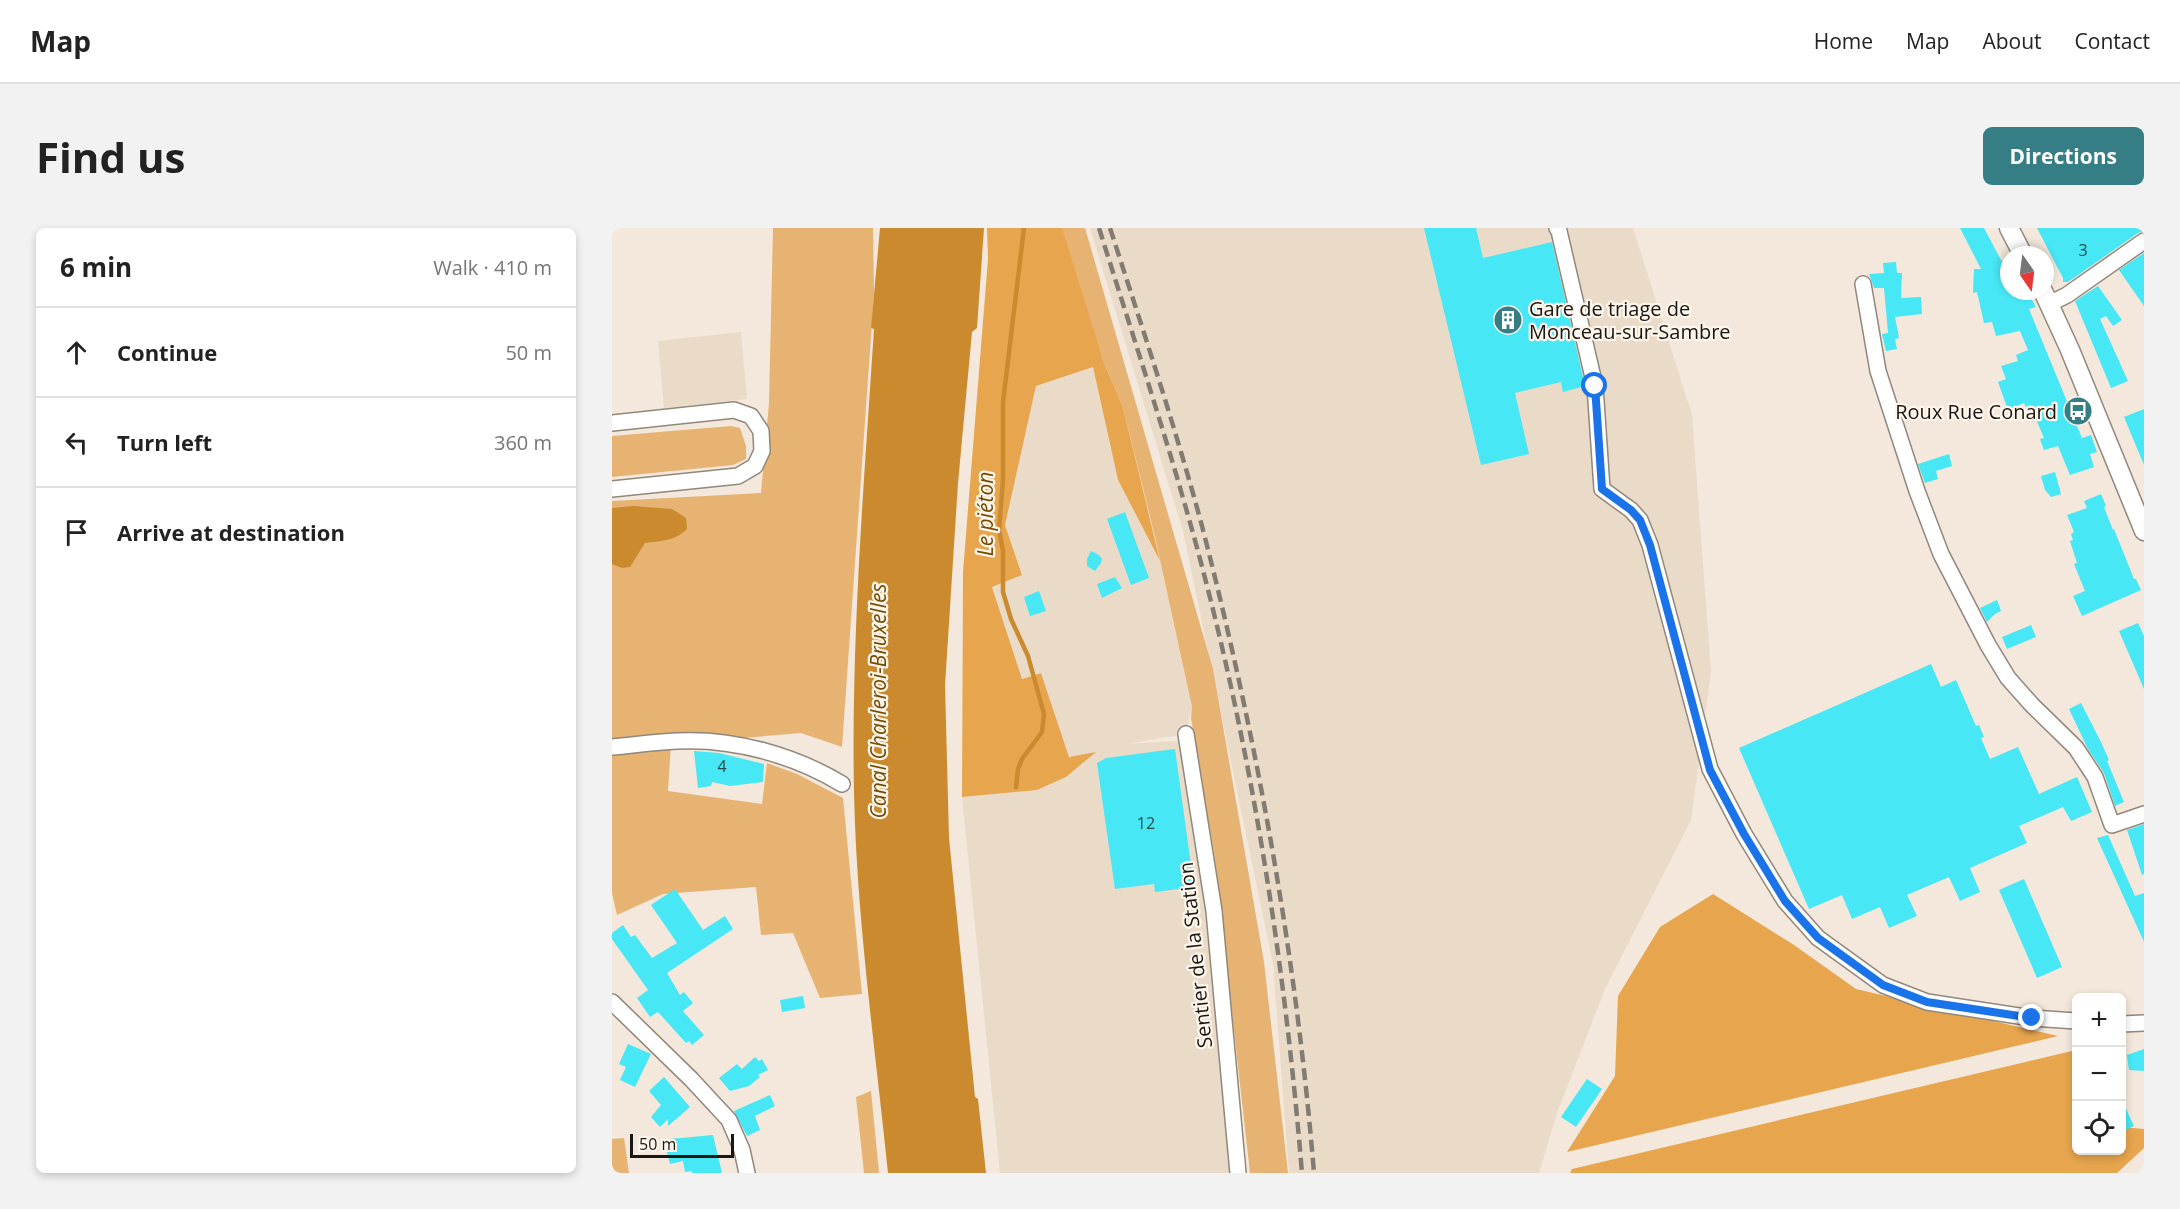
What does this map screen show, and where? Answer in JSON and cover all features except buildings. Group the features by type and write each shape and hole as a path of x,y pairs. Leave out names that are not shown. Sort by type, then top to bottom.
{"main road":[{"path":"2009,228 2019,246"},
{"path":"2047,300 2144,531"}],"street":[{"path":"1557,228 1560,231 1595,386 1602,489 1631,510 1640,520 1650,545 1710,770 1744,834 1785,901 1818,938 1883,985 1927,1002 2032,1018 2072,1021"},
{"path":"2054,297 2067,295 2144,241"},
{"path":"1863,284 1878,371 1917,491 1941,554 1988,645 2016,687 2076,748 2095,777 2112,825 2144,814"},
{"path":"612,423 734,410 751,416 761,431 762,451 755,466 738,476 612,489"},
{"name":"Sentier de la Station","path":"1186,734 1214,912 1238,1173"},
{"path":"612,747 679,741 736,745 783,757 820,771 842,784"},
{"path":"612,1002 691,1079 729,1120 742,1150 747,1173"}],"shaded area":[{"path":"773,228 873,228 874,294 842,747 801,733 671,744 668,791 762,804 767,763 797,774 843,798 862,994 820,998 793,933 761,935 756,887 663,894 617,915 612,893 612,501 761,493 769,403"},
{"path":"987,228 1062,228 1104,363 1123,407 1160,561 1118,480 1093,367 1036,386 1005,525 1022,575 992,587 1022,679 1041,673 1069,757 1096,752 1066,777 1037,790 962,797 963,572 988,259"},
{"path":"1059,228 1085,228 1213,669 1264,962 1288,1173 1250,1173 1214,853 1191,718 1192,707 1155,537 1123,407 1104,363"},
{"path":"1090,228 1633,228 1692,415 1711,672 1691,820 1605,989 1557,1113 1539,1173 1289,1173 1273,964 1183,531"},
{"path":"741,332 747,399 664,408 658,341"},
{"path":"1093,367 1118,480 1160,561 1192,707 1186,734 1126,744 1187,740 1232,1173 1000,1173 962,797 1037,790 1095,752 1069,758 1041,673 1022,679 992,586 1022,574 1005,525 1036,386"},
{"path":"731,426 740,428 746,446 746,459 733,465 612,477 612,436"},
{"path":"1713,894 1794,945 1856,989 2058,1036 1567,1152 1615,1076 1618,996 1660,927"},
{"path":"2072,1051 2072,1155 2126,1155 2126,1127 2144,1129 2144,1148 2117,1173 1570,1173 1572,1169"},
{"path":"871,1091 879,1173 864,1173 856,1097"},
{"path":"624,1138 629,1173 612,1173 612,1139"}],"water":[{"name":"Canal Charleroi-Bruxelles","path":"880,228 984,228 977,328 972,332 958,483 945,685 949,838 975,1097 978,1099 986,1173 888,1173 872,1031 856,842 854,677 862,503 874,329 871,328"},
{"path":"633,506 672,509 686,518 687,529 673,538 645,543 630,567 622,568 612,564 612,508"}],"waterway":[{"name":"Le piéton","path":"1016,787 1018,769 1022,759 1042,732 1044,714 1028,656 1011,619 1003,592 1003,551 999,530 1003,480 1003,402 1024,228"}],"railway":[{"path":"1099,228 1191,526 1231,685 1275,928 1302,1173"},
{"path":"1110,228 1192,489 1240,686 1272,847 1285,928 1297,1009 1314,1173"}],"place":[{"name":"Gare de triage de Monceau-sur-Sambre","path":"1508,320"},
{"name":"Roux Rue Conard","path":"2078,411"}],"route":[{"path":"1595,386 1602,489 1631,510 1640,520 1650,545 1710,770 1744,834 1785,901 1818,938 1883,985 1927,1002 2032,1018"}]}
